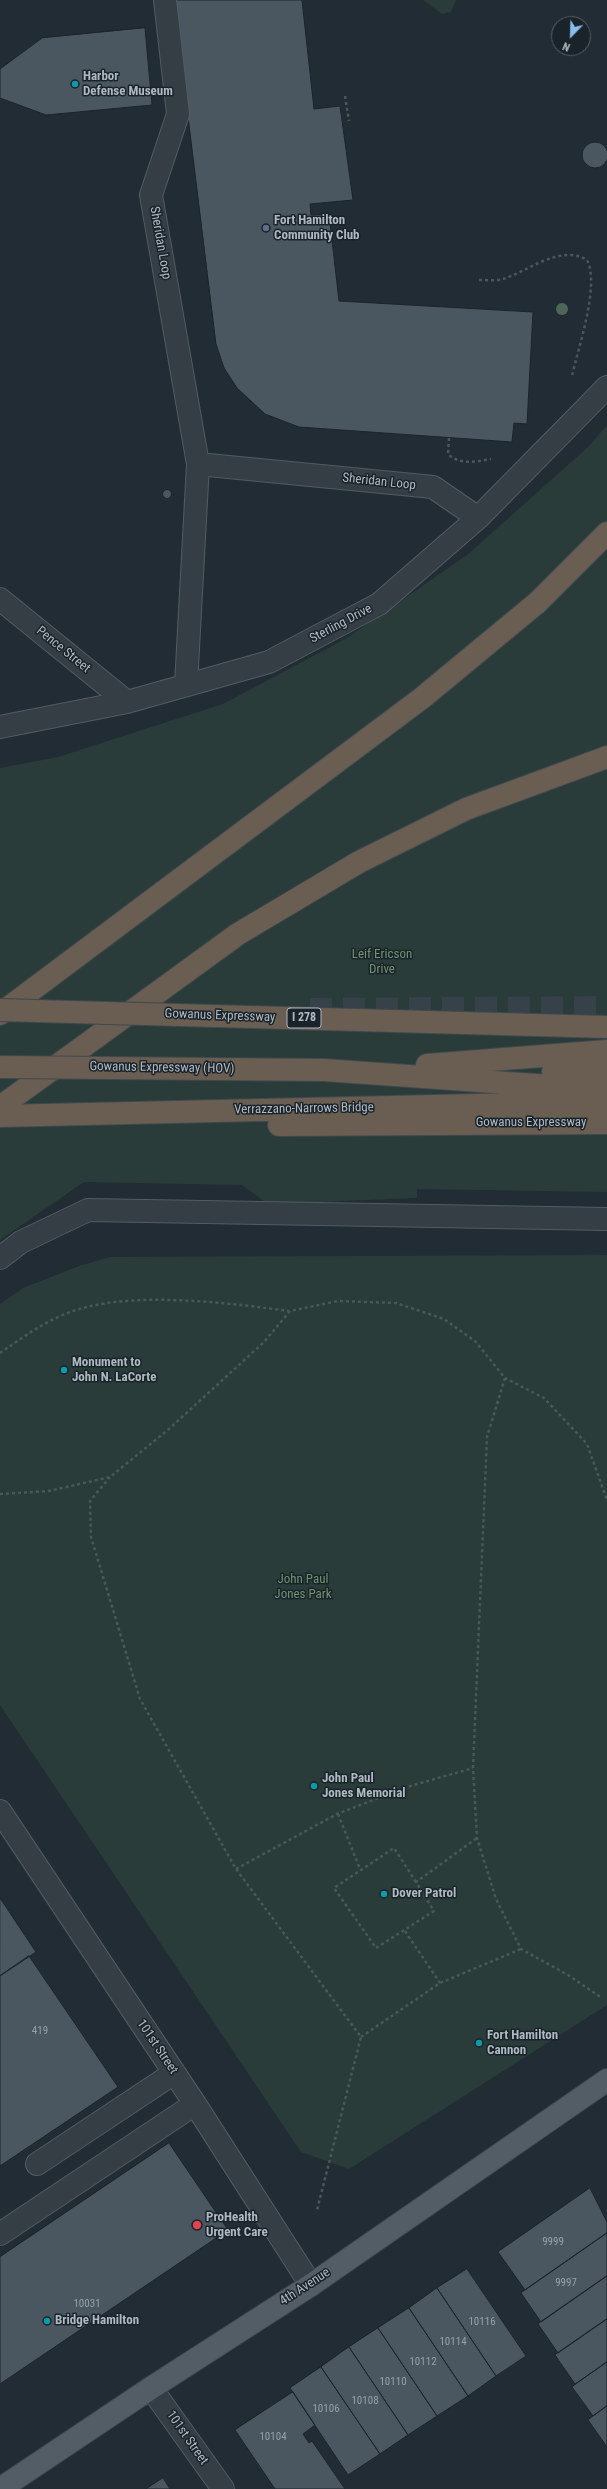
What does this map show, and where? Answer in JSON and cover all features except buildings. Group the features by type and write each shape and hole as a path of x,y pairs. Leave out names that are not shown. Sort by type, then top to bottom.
{"highway":[{"path":"0,1014 422,698 538,602 607,533"},
{"path":"0,1107 238,934 359,862 473,807 607,757"},
{"name":"Gowanus Expressway","path":"0,1010 607,1027"},
{"path":"324,1070 401,1067 607,1051"},
{"name":"Gowanus Expressway (HOV)","path":"0,1067 324,1070"},
{"path":"324,1070 607,1073"},
{"path":"324,1070 607,1090"},
{"name":"Verrazzano-Narrows Bridge","path":"0,1116 607,1102"},
{"name":"Gowanus Expressway","path":"0,1129 607,1123"}],"main road":[{"name":"4th Avenue","path":"0,2489 151,2388 312,2285 607,2080"}],"street":[{"name":"Sheridan Loop","path":"165,0 178,114 152,196 198,464 186,685"},
{"name":"Sterling Drive","path":"0,727 127,702 269,662 379,604 478,518 607,387"},
{"name":"Sheridan Loop","path":"198,464 433,487 478,518"},
{"name":"Pence Street","path":"0,599 127,702"},
{"path":"0,1258 21,1242 88,1210 607,1219"},
{"name":"101st Street","path":"0,1811 195,2104 312,2285"},
{"path":"37,2164 174,2073"},
{"path":"0,2234 195,2104"},
{"name":"101st Street","path":"151,2388 223,2489"}],"path":[{"path":"345,96 349,121"},
{"path":"479,280 503,279 531,266 570,254 587,260 591,268 590,291 571,381"},
{"path":"449,438 448,454 453,459 461,462 494,459"},
{"path":"0,1353 39,1326 82,1308 124,1301 232,1304 290,1311 338,1301 396,1303 444,1319 475,1341 505,1378 544,1398 587,1444 607,1500"},
{"path":"290,1311 264,1342 169,1429 110,1477 90,1501 91,1537 140,1699 236,1869 361,2037"},
{"path":"505,1378 488,1436 473,1768 477,1838 496,1900 521,1949 568,1975 602,1998"},
{"path":"0,1494 49,1491 110,1477"},
{"path":"236,1869 338,1814 407,1787 473,1768"},
{"path":"338,1814 360,1869"},
{"path":"416,1882 477,1838"},
{"path":"394,1848 434,1911 405,1931 376,1948 334,1888 360,1869 394,1848"},
{"path":"405,1931 440,1983"},
{"path":"317,2210 361,2037 440,1983 521,1949"}],"green space":[{"path":"423,0 456,0 451,12 442,14"},
{"name":"Leif Ericson Drive","path":"607,425 607,1192 417,1189 417,1198 268,1204 242,1185 84,1182 0,1240 0,768 58,757 223,704 347,638 467,555 588,447"},
{"name":"John Paul Jones Park","path":"607,1255 607,2005 349,2169 301,2152 0,1705 0,1304 23,1288 79,1266 110,1257"}],"tunnel":[{"path":"310,1009 607,1007"}],"place":[{"name":"Harbor Defense Museum","path":"75,84"},
{"name":"Fort Hamilton Community Club","path":"266,228"},
{"name":"Monument to John N. LaCorte","path":"64,1370"},
{"name":"John Paul Jones Memorial","path":"314,1786"},
{"name":"Dover Patrol","path":"384,1894"},
{"name":"Fort Hamilton Cannon","path":"479,2043"},
{"name":"ProHealth Urgent Care","path":"197,2225"},
{"name":"Bridge Hamilton","path":"47,2321"}]}
